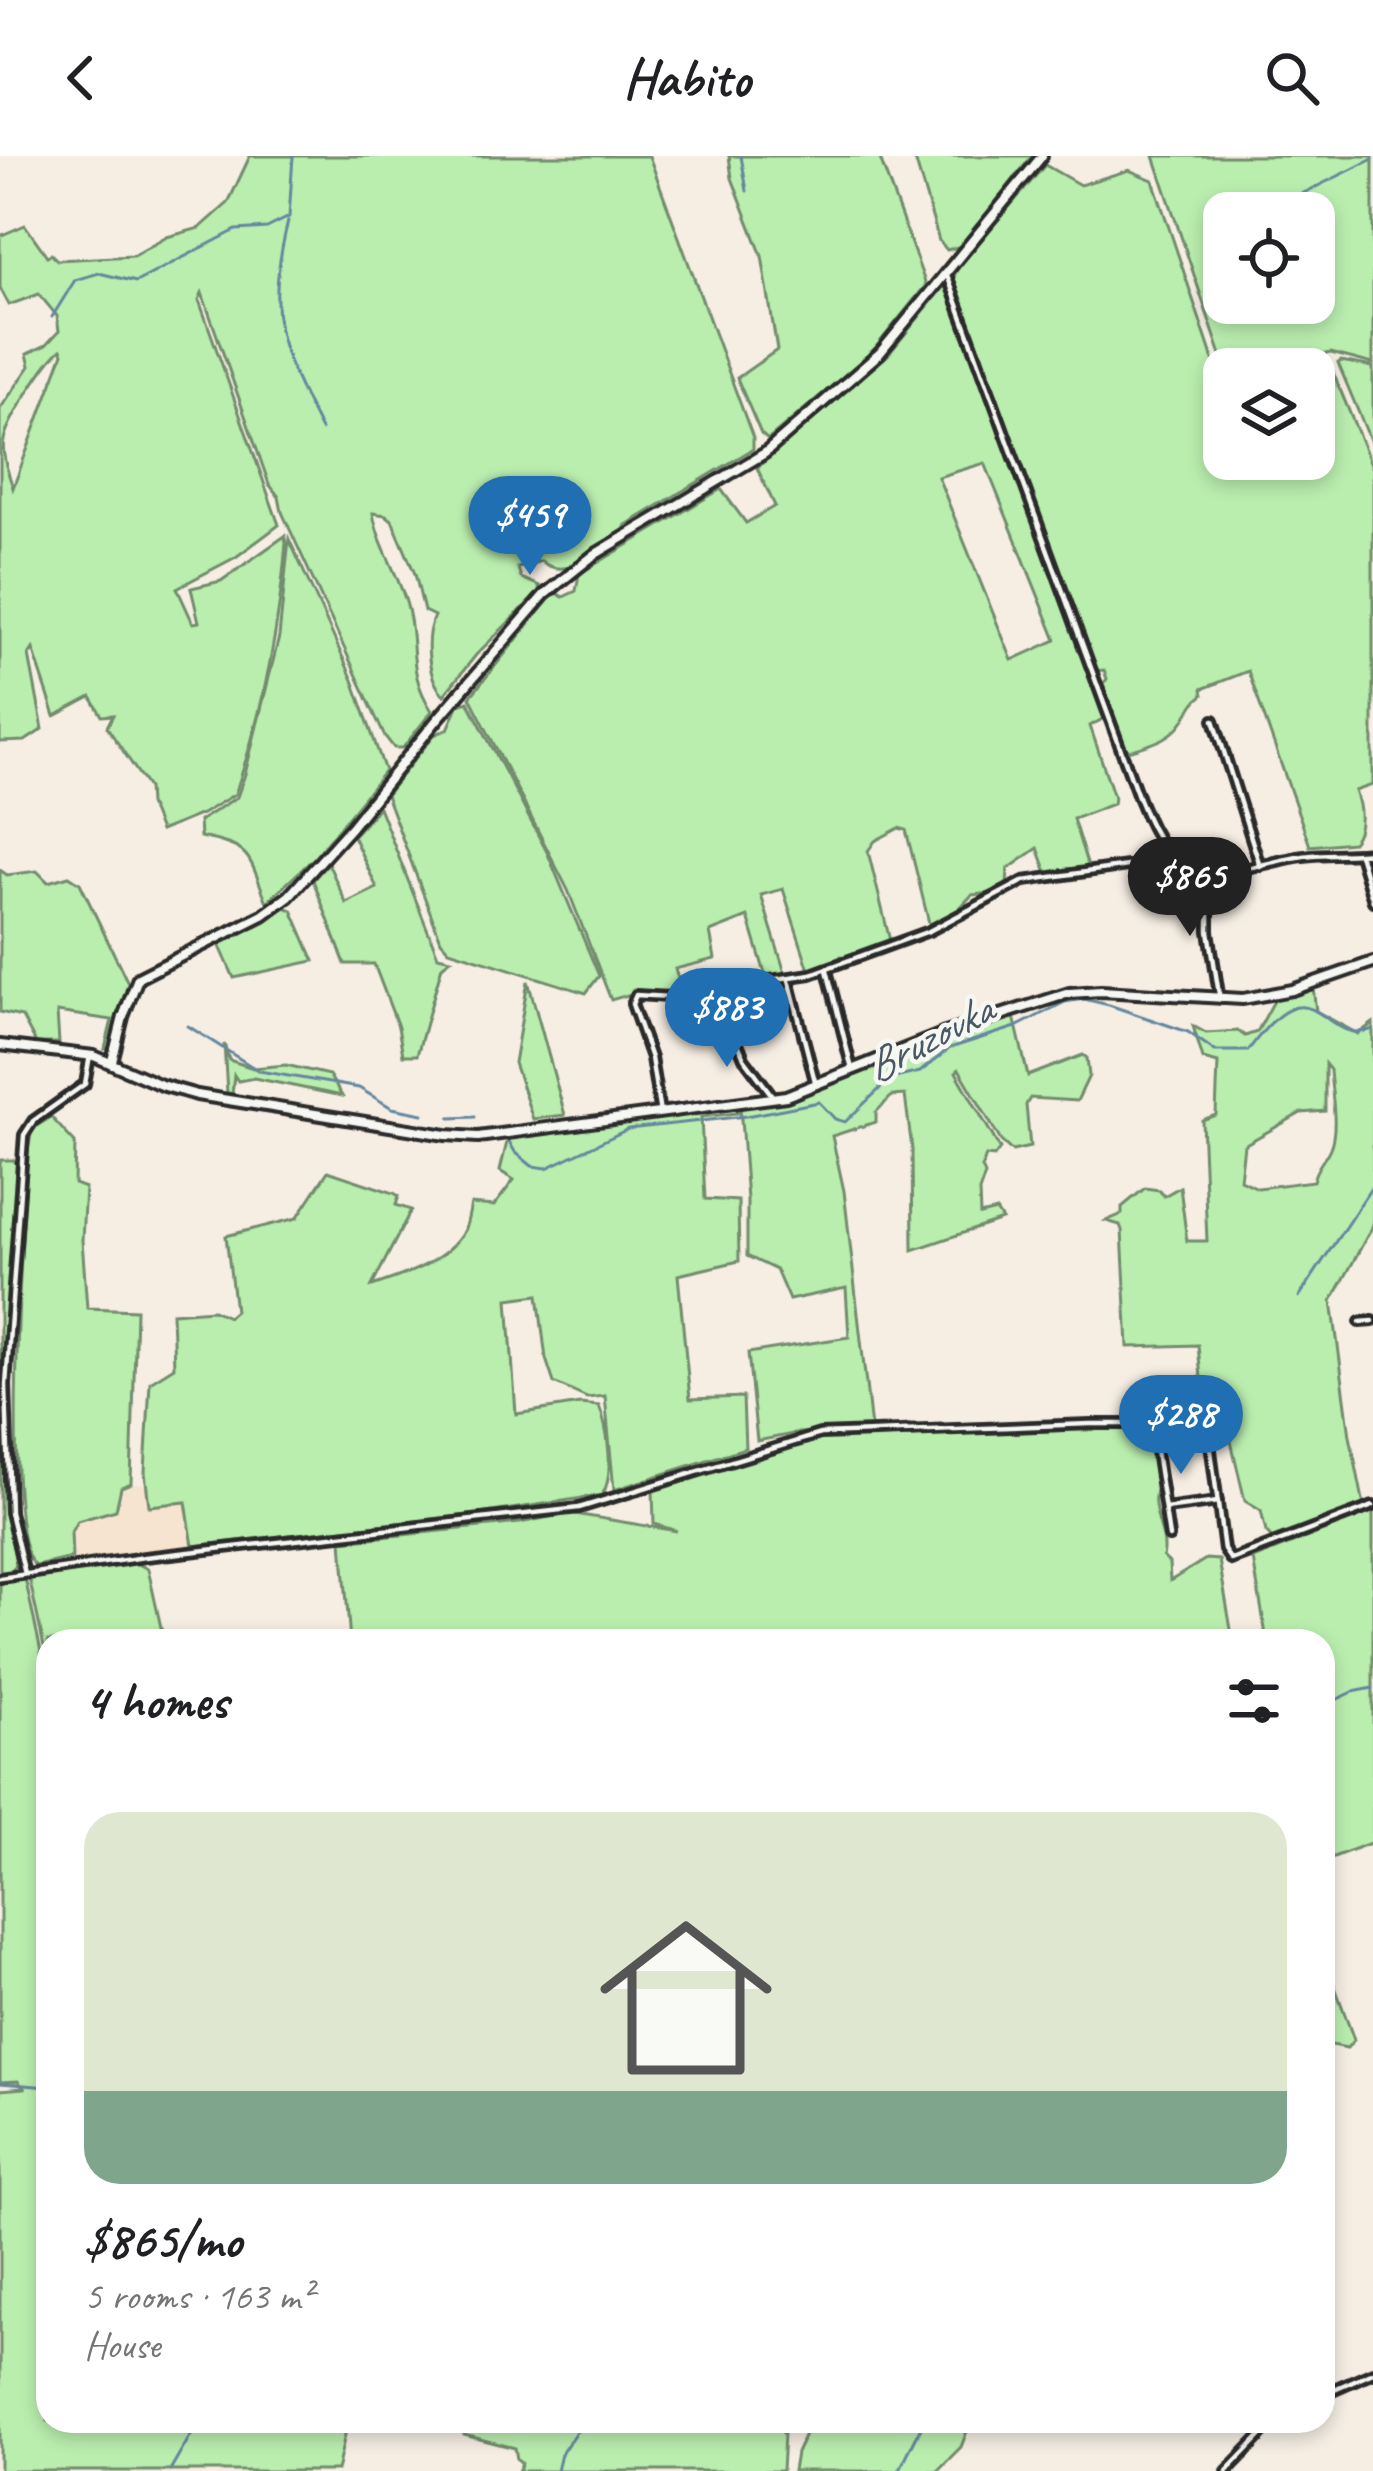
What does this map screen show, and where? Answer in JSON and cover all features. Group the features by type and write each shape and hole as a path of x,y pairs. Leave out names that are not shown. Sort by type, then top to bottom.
{"street":[{"path":"112,1061 138,978 263,915 289,896 544,595 594,555 765,453 880,353 1042,156"},
{"path":"946,272 1138,799 1168,854 1186,869 1209,875 1313,854 1373,852"},
{"path":"1214,720 1260,866"},
{"path":"660,1113 646,1038 634,1014 634,997 686,998 715,988 789,980 827,970 929,931 1024,881 1145,867 1168,854"},
{"path":"1359,854 1373,901"},
{"path":"1209,875 1209,931 1219,1000"},
{"path":"0,1045 90,1055 197,1095 446,1135 497,1135 774,1098 990,1016 1069,993 1219,1000 1281,993 1373,962"},
{"path":"827,970 853,1070"},
{"path":"789,980 816,1085"},
{"path":"728,1016 744,1058 774,1098"},
{"path":"25,1574 10,1512 6,1385 24,1135 33,1121 86,1084 90,1055"},
{"path":"1360,1322 1373,1321"},
{"path":"0,1578 579,1508 820,1434 1186,1421 1204,1430 1224,1550 1231,1560 1373,1506"},
{"path":"1152,1423 1169,1537"},
{"path":"1165,1509 1218,1502"},
{"path":"1335,2388 1373,2372"},
{"path":"1227,2471 1263,2433"}],"shaded area":[{"path":"145,1484 149,1506 186,1502 193,1546 75,1563 71,1532 77,1521 113,1512 119,1506 121,1487"}],"green space":[{"path":"250,156 649,156 753,438 753,449 626,525 622,534 583,562 562,568 541,561 518,568 521,578 540,586 538,593 444,695 429,658 434,616 424,611 415,574 392,520 373,513 406,602 418,682 432,711 403,748 394,748 269,484 202,293 199,300 279,525 236,557 177,588 193,623 199,622 191,588 221,581 285,536 286,543 268,670 235,794 160,831 148,788 107,727 113,715 102,716 91,697 55,716 33,649 29,655 43,729 25,741 0,742 0,409 30,366 27,354 46,345 59,331 57,316 39,294 9,305 0,288 0,236 25,225 47,256 57,260 133,256 167,237 200,228 228,203","holes":["61,349 13,488 4,452 7,431 46,366"]},
{"path":"729,156 879,156 926,285 872,352 768,440 737,378 777,350 762,256 732,178"},
{"path":"914,156 1032,156 961,246 947,250 939,241"},
{"path":"1154,156 1373,156 1373,364 1335,354 1335,348 1219,348 1211,324 1335,324 1335,192 1203,192 1203,302"},
{"path":"1045,165 1080,185 1129,170 1153,180 1209,348 1203,348 1203,480 1335,480 1335,377 1373,469 1373,785 1355,791 1360,818 1352,842 1310,846 1248,671 1202,689 1203,695 1167,737 1129,751 1121,742 1100,688 1107,679 1104,670 1093,671 955,290 959,266"},
{"path":"945,285 1106,717 1090,726 1113,804 1073,819 1089,870 1048,875 1038,848 1008,869 1007,885 972,895 950,918 930,927 906,830 899,828 875,841 868,851 891,945 854,958 841,956 834,965 810,973 783,889 761,895 786,976 767,980 748,917 710,932 715,959 675,969 683,994 641,991 611,1000 568,890 470,697 555,592 563,597 576,591 579,574 721,489 746,523 775,506 757,468 888,355","holes":["985,463 1056,640 1012,660 938,477"]},
{"path":"1338,363 1373,367 1373,447"},
{"path":"289,539 353,680 385,771 315,857 267,902 246,856 230,845 200,837 199,821 237,797 245,774 279,637"},
{"path":"468,701 547,852 599,976 586,993 449,950 441,941 386,795 434,735 448,729 459,704"},
{"path":"379,807 438,956 451,959 442,966 417,1055 403,1055 398,1027 374,964 345,964 313,880 328,863 346,903 377,888 353,836"},
{"path":"0,870 7,875 37,871 48,882 69,876 80,883 128,983 109,1048 105,1049 112,1020 57,1012 59,1043 36,1043 22,1017 0,1012"},
{"path":"285,907 292,910 314,961 234,978 219,944"},
{"path":"528,981 565,1115 533,1119 514,1063"},
{"path":"1313,987 1316,1011 1358,1034 1373,1023 1373,1225 1332,1301 1364,1505 1274,1541 1266,1532 1261,1511 1245,1501 1226,1420 1207,1419 1198,1345 1128,1347 1122,1230 1106,1221 1122,1214 1122,1207 1145,1188 1164,1196 1180,1187 1187,1241 1207,1241 1202,1120 1216,1115 1218,1063 1203,1059 1193,1026 1206,1033 1238,1031 1245,1036 1257,1032 1275,999","holes":["1325,1064 1330,1070 1333,1140 1313,1181 1258,1188 1240,1180 1244,1145 1301,1113 1325,1111"]},
{"path":"1013,1012 1028,1076 1083,1055 1087,1058 1089,1076 1077,1101 1030,1098 1026,1105 1030,1147 1012,1151 1001,1141 959,1069 956,1072 1000,1149 994,1157 986,1156 982,1168 980,1215 996,1211 1002,1220 913,1250 912,1149 905,1095 892,1096 876,1112 876,1122 832,1136 844,1191 871,1428 757,1441 748,1353 849,1337 846,1288 789,1300 776,1270 747,1256 740,1106 792,1099 939,1037"},
{"path":"224,1044 229,1060 253,1068 286,1065 329,1075 342,1096 254,1078 238,1081 234,1075 232,1094 227,1093"},
{"path":"736,1107 738,1113 701,1117 705,1199 738,1201 739,1261 678,1275 690,1399 743,1397 745,1448 614,1490 605,1396 587,1398 554,1383 538,1295 508,1299 516,1414 580,1404 599,1406 609,1452 602,1495 479,1514 193,1546 186,1502 149,1506 145,1472 150,1382 174,1367 172,1313 213,1310 228,1317 235,1311 226,1236 297,1218 328,1171 394,1193 399,1196 396,1205 411,1210 372,1286 446,1252 465,1229 471,1204 494,1206 514,1180 500,1171 508,1138 513,1135"},
{"path":"51,1117 75,1143 74,1184 85,1188 82,1240 87,1308 136,1310 131,1483 121,1487 116,1510 77,1521 71,1532 72,1558 36,1566 25,1545 19,1500 19,1302 28,1151 32,1129"},
{"path":"0,1160 14,1160 18,1167 2,1403 7,1510 16,1565 10,1573 0,1575"},
{"path":"1149,1428 1155,1505 1170,1581 1206,1559 1219,1560 1231,1629 349,1629 342,1541 520,1523 569,1513 677,1531 654,1524 653,1490 815,1438"},
{"path":"1373,1511 1373,1842 1335,1856 1335,1629 1265,1629 1253,1559"},
{"path":"134,1562 148,1569 161,1629 40,1629 29,1577"},
{"path":"25,1578 36,1629 36,2433 345,2433 337,2471 0,2471 0,2090 24,2088 18,2081 0,2082 0,1582"},
{"path":"1335,1987 1354,2040 1347,2048 1335,2046"},
{"path":"783,2433 782,2471 518,2471 522,2463 515,2448 464,2435"},
{"path":"805,2433 966,2433 961,2447 937,2471 793,2471"}],"waterway":[{"path":"52,317 75,280 99,273 136,282 236,230 267,228 289,217 293,156"},
{"path":"741,156 747,191"},
{"path":"1306,192 1373,159"},
{"path":"288,221 277,282 280,329 294,375 321,430"},
{"name":"Bruzovka","path":"507,1138 532,1166 547,1168 628,1129 746,1116 819,1102 835,1119 845,1122 890,1079 920,1072 950,1048 1016,1027 1065,1002 1084,999 1188,1032 1215,1051 1248,1051 1271,1023 1289,1010 1304,1007 1341,1028 1373,1029"},
{"name":"Bruzovka","path":"188,1026 259,1071 359,1088 392,1108 423,1114"},
{"name":"Bruzovka","path":"450,1118 475,1117"},
{"path":"1299,1297 1373,1185"},
{"path":"1335,1700 1373,1688"},
{"path":"0,2083 36,2086"},
{"path":"170,2471 192,2433"},
{"path":"557,2471 561,2454 575,2433"},
{"path":"899,2471 918,2433"}]}
